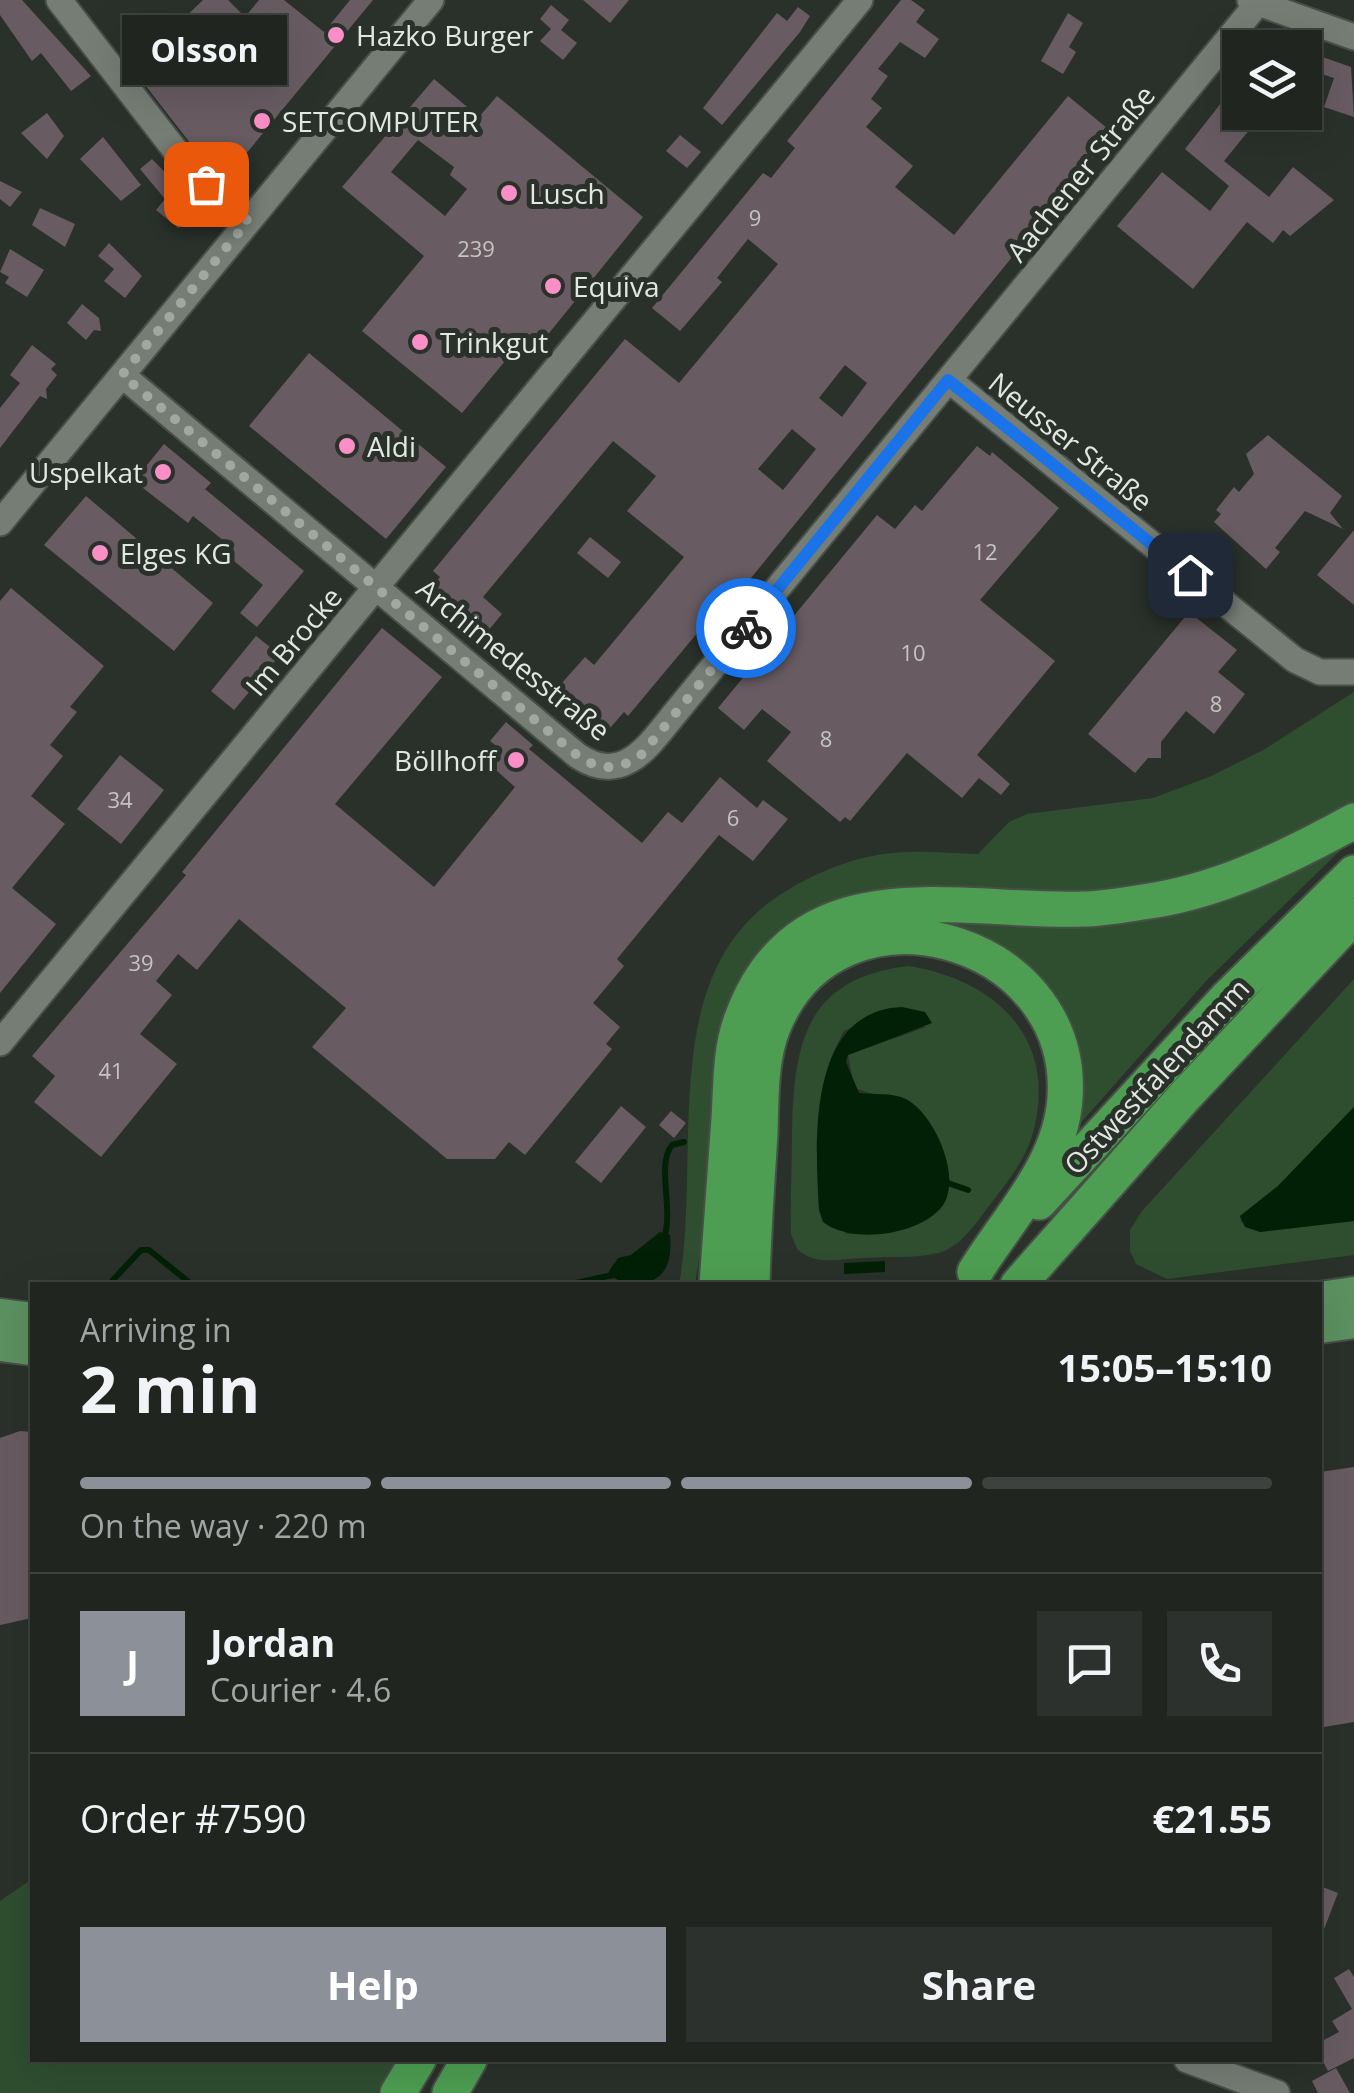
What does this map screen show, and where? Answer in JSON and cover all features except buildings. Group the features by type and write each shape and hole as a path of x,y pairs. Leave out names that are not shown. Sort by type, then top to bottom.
{"highway":[{"path":"716,1282 740,1024 765,975 801,935 874,906 953,904 1084,909 1148,901 1209,887 1290,856 1354,822"},
{"name":"Ostwestfalendamm","path":"970,1278 1226,999 1354,873"},
{"name":"Ostwestfalendamm","path":"1025,1277 1354,916"},
{"path":"752,1282 763,1075 772,1029 790,995 814,964 852,946 899,936 945,939 967,945 1002,968 1029,994 1051,1029 1064,1067 1065,1100 1048,1160 970,1278"},
{"path":"753,1245 778,1282"},
{"path":"450,2093 469,2062"}],"main road":[{"path":"1322,1298 1354,1293"},
{"path":"0,1315 30,1318"},
{"path":"1322,1327 1354,1322"},
{"path":"0,1345 30,1349"}],"street":[{"path":"58,0 182,159 248,221"},
{"path":"0,523 431,0"},
{"name":"Im Brocke","path":"0,1043 860,0"},
{"path":"1253,2 1354,38"},
{"name":"Aachener Straße","path":"948,380 1253,2"},
{"name":"Archimedesstraße","path":"122,375 578,756 603,768 625,765 641,755 948,380"},
{"name":"Neusser Straße","path":"948,380 1295,660 1320,672 1354,672"},
{"path":"1193,2062 1278,2093"}],"shaded area":[{"path":"1354,692 1354,805 1264,849 1171,881 1105,892 870,892 819,905 776,932 741,978 716,1047 707,1208 695,1282 679,1282 692,1068 700,1016 717,968 744,925 786,891 851,861 904,852 978,854 1009,822 1027,814 1153,798 1209,777 1265,749"},
{"path":"1353,838 1206,981 1078,1126 1080,1070 1070,1036 925,924 925,918 1060,923"},
{"path":"909,966 940,973 992,999 1012,1018 1027,1040 1036,1066 1039,1096 1034,1129 1011,1176 975,1224 947,1250 920,1256 819,1260 797,1249 791,1234 796,1071 812,1020 827,1000 847,984 874,973","holes":["889,1008 926,1027 848,1055 854,1088 917,1108 939,1143 950,1184 928,1218 888,1232 846,1234 822,1132 821,1108 831,1057 844,1031"]},
{"path":"1354,979 1354,1107 1278,1186 1240,1216 1241,1222 1260,1232 1354,1221 1354,1255 1167,1279 1136,1264 1130,1251 1130,1230 1142,1211"},
{"path":"902,1007 925,1012 932,1023 848,1055 846,1062 859,1093 906,1099 927,1119 948,1166 947,1197 940,1209 915,1226 883,1234 850,1233 823,1222 819,1210 818,1117 823,1084 833,1055 848,1031 871,1014"},
{"path":"1354,1107 1354,1221 1260,1232 1245,1227 1240,1216 1278,1186"},
{"path":"660,1232 670,1235 667,1265 657,1278 649,1282 622,1282 611,1276 609,1271 618,1258 631,1255"},
{"path":"885,1261 885,1272 844,1274 844,1263"},
{"path":"30,1880 30,2062 399,2062 377,2093 0,2093 0,1901"}],"waterway":[{"path":"664,1238 667,1154 672,1145 684,1142"},
{"path":"945,1182 968,1190"},
{"path":"112,1281 141,1250 149,1250 189,1282"},
{"path":"581,1282 617,1274"}],"way so far":[{"path":"206,184 248,221 122,375 578,756 603,768 615,768 641,755 746,628"}],"place":[{"name":"Hazko Burger","path":"336,35"},
{"name":"SETCOMPUTER","path":"262,121"},
{"name":"Olsson","path":"206,184"},
{"name":"Lusch","path":"509,193"},
{"name":"Equiva","path":"553,286"},
{"name":"Trinkgut","path":"420,342"},
{"name":"Aldi","path":"347,446"},
{"name":"Uspelkat","path":"163,472"},
{"name":"Elges KG","path":"100,553"},
{"name":"Böllhoff","path":"516,760"}],"route":[{"path":"746,628 948,380 1190,575"}]}
